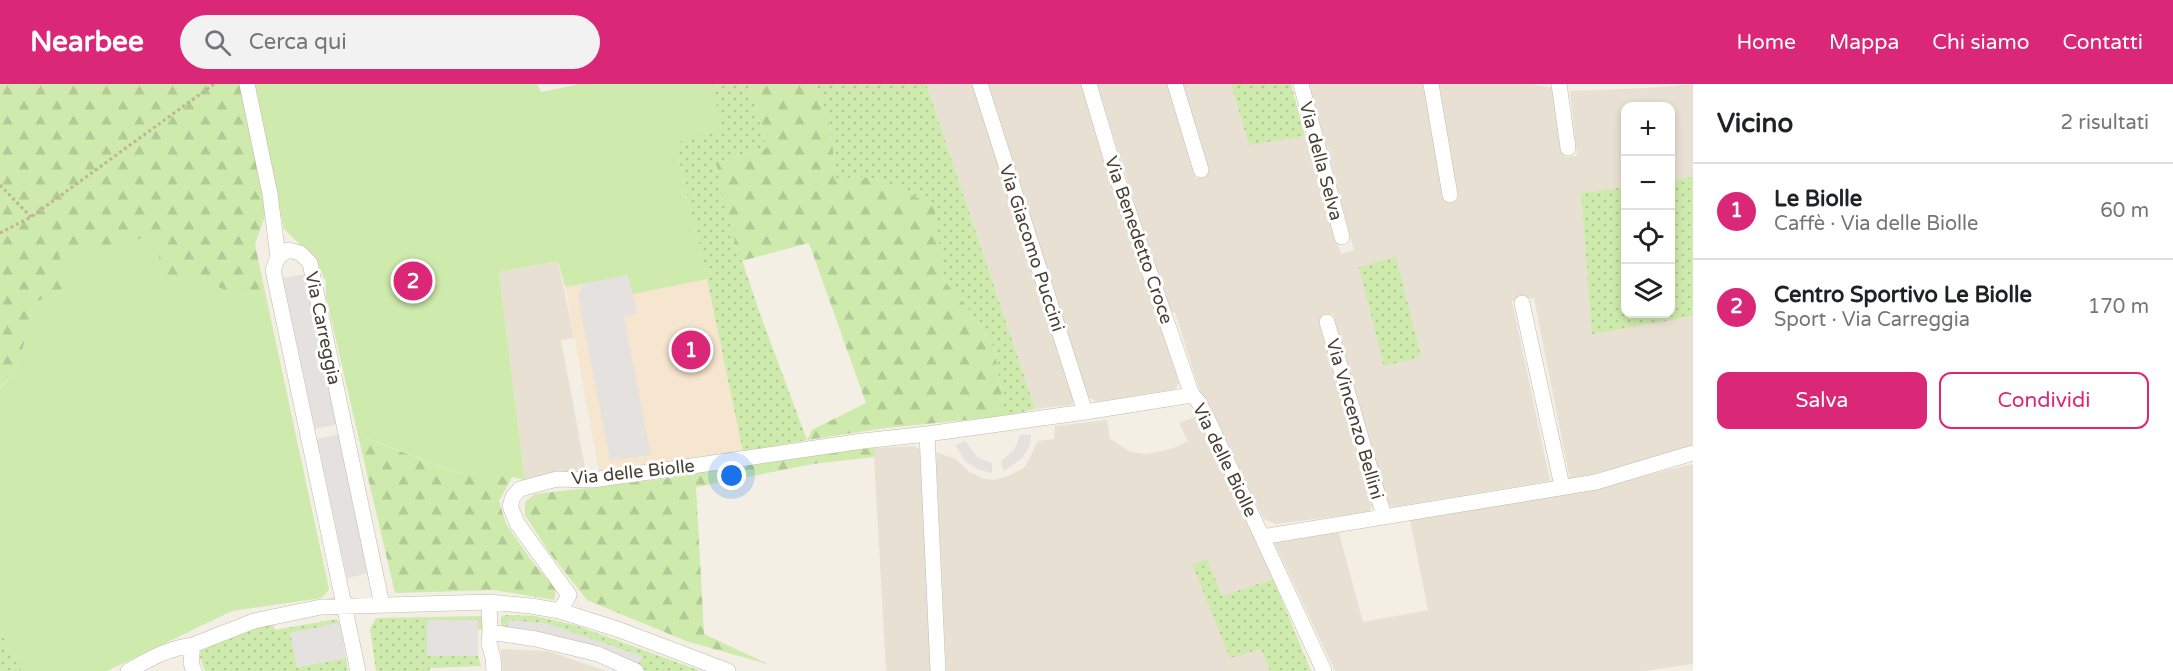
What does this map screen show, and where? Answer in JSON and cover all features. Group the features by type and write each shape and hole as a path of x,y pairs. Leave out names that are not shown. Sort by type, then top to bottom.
{"street":[{"path":"248,84 270,194 278,257"},
{"name":"Via Giacomo Puccini","path":"980,84 1084,412"},
{"name":"Via Benedetto Croce","path":"1089,84 1116,175 1192,395"},
{"path":"1175,84 1201,170"},
{"name":"Via della Selva","path":"1300,84 1342,237"},
{"path":"1431,84 1450,195"},
{"path":"1559,84 1568,148"},
{"name":"Via Carreggia","path":"358,671 273,270 278,257 288,250 300,253 309,263 382,605"},
{"path":"1522,303 1562,486"},
{"name":"Via Vincenzo Bellini","path":"1327,322 1384,516"},
{"name":"Via delle Biolle","path":"560,611 569,595 517,523 510,506 513,497 520,489 557,479 592,480 1192,395 1203,411 1324,671"},
{"path":"927,434 938,671"},
{"name":"Via Vincenzo Bellini","path":"1262,537 1596,482 1693,453"},
{"path":"489,602 489,643 494,671"},
{"path":"128,671 152,657 177,647 193,645 254,621 321,608 489,602 560,611 620,630 728,671"},
{"path":"490,632 536,639 598,654 636,671"},
{"path":"193,645 191,663 194,671"}],"path":[{"path":"0,233 31,217 214,84"},
{"path":"0,185 31,217"}],"shaded area":[{"path":"926,84 974,84 1074,401 1071,405 1035,409"},
{"path":"988,84 1084,84 1179,383 1175,389 1097,402 1087,396"},
{"path":"1097,84 1168,84 1196,179 1208,174 1182,84 1231,84 1249,144 1305,136 1341,254 1354,250 1309,84 1423,84 1447,202 1458,200 1439,84 1530,84 1555,88 1564,157 1577,156 1570,91 1693,84 1693,177 1675,179 1675,102 1621,102 1621,188 1581,193 1592,333 1693,316 1693,448 1633,466 1570,480 1534,298 1512,301 1550,481 1393,507 1386,503 1333,314 1319,319 1372,506 1369,512 1276,524 1264,519 1198,386 1175,312 1169,314"},
{"path":"558,261 574,338 561,340 586,473 525,480 499,272"},
{"path":"306,274 338,424 315,429 283,278"},
{"path":"628,275 633,294 707,279 743,452 599,472 565,287"},
{"path":"628,275 637,313 624,317 651,455 610,460 578,296 584,283"},
{"path":"1197,416 1261,548 1273,579 1222,596 1207,559 1192,564 1261,649 1270,671 946,671 936,452 956,459 969,472 994,480 1025,467 1038,441 1054,439 1055,426 1107,420 1110,439 1131,452 1147,454 1171,449 1188,441 1179,423"},
{"path":"340,434 369,573 347,578 317,439"},
{"path":"1020,435 1031,435 1030,445 1023,457 1004,471 1001,461 1015,449"},
{"path":"965,441 978,458 992,463 992,473 979,470 965,461 955,445"},
{"path":"914,446 920,450 932,671 886,671 874,457 876,448"},
{"path":"1693,464 1693,664 1645,671 1335,671 1274,542 1338,530 1363,622 1428,610 1410,519 1614,483"},
{"path":"427,620 478,620 478,656 427,656"},
{"path":"508,620 546,623 642,656 638,665 508,630"},
{"path":"340,623 346,658 297,667 290,633"},
{"path":"501,649 548,651 606,671 502,671"}],"green space":[{"path":"0,84 240,84 267,210 255,244 265,292 235,296 201,278 165,278 60,255 69,288 31,304 26,337 19,361 8,380 0,387"},
{"path":"253,84 537,84 541,92 580,84 711,84 723,128 675,143 707,279 633,294 627,276 565,287 558,261 499,272 525,480 456,472 366,438 361,448 326,297 326,282 315,259 284,229"},
{"path":"711,84 749,84 767,148 716,162 745,268 807,440 743,452 707,279 675,143 722,128"},
{"path":"749,84 816,84 831,131 836,182 855,176 881,180 934,206 944,281 965,304 994,347 1005,416 886,428 807,440 812,430 866,403 809,243 741,261 725,208 716,162 767,148"},
{"path":"816,84 926,84 1035,409 1005,416 994,347 965,304 944,281 933,206 881,180 855,176 836,182 831,131"},
{"path":"1231,84 1291,84 1305,136 1249,145"},
{"path":"1693,177 1693,316 1592,334 1581,193 1621,188 1621,318 1675,318 1675,179"},
{"path":"153,236 165,278 201,278 235,296 265,292 329,589 322,598 232,611 107,671 22,671 0,631 0,388 8,381 19,361 26,337 31,304 69,288 59,255"},
{"path":"1396,257 1421,357 1384,366 1359,267"},
{"path":"365,438 455,472 512,477 499,501 506,524 531,560 556,589 554,600 494,590 395,593 361,448"},
{"path":"876,448 874,457 813,464 696,487 704,634 768,664 686,641 587,600 549,552 525,515 525,502 535,494 662,479 815,453"},
{"path":"1207,559 1222,596 1273,579 1311,671 1270,671 1261,649 1230,658 1192,564"},
{"path":"505,615 535,616 575,625 701,671 646,671 638,665 642,656 509,620 508,630 502,629 501,617"},
{"path":"482,616 484,629 478,630 478,620 427,621 427,656 478,656 481,666 430,668 429,671 376,671 370,629 376,618"},
{"path":"336,619 340,623 291,633 297,667 346,658 348,671 205,671 200,658 201,646 225,637 273,624 275,630"},
{"path":"0,631 22,671 0,671"}],"place":[{"name":"Centro Sportivo Le Biolle","path":"413,281"},
{"name":"Le Biolle","path":"691,350"}]}
